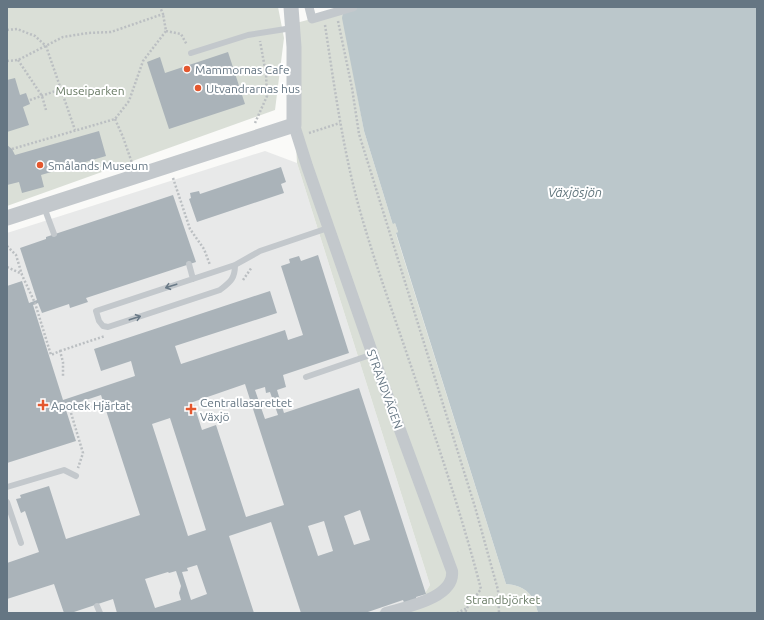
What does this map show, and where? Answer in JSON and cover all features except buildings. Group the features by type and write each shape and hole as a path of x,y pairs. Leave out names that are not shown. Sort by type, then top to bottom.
{"street":[{"path":"7,218 44,205 296,131 294,47 291,7"},
{"path":"309,7 312,19 354,7"},
{"name":"STRANDVÄGEN","path":"296,131 328,228 453,575 450,584 435,598 386,613"}],"lane":[{"path":"191,53 259,33 292,28"},
{"path":"44,205 54,234"},
{"path":"235,265 235,275 229,283 220,290 108,327 103,326 99,321 96,311 235,265 260,252 328,228"},
{"path":"189,264 193,279"},
{"path":"306,377 373,354"},
{"path":"7,487 64,470 76,476"},
{"path":"7,502 21,543"},
{"path":"97,606 100,613"}],"path":[{"path":"12,149 116,119 129,101 143,61 166,31 163,14 160,7"},
{"path":"336,11 352,88 359,134 475,506 498,590 499,613"},
{"path":"7,61 18,60 63,37 88,33 111,32 163,14"},
{"path":"323,15 348,166 380,276 441,456 467,537 481,589 465,613"},
{"path":"7,30 17,29 35,36 46,46 75,130"},
{"path":"166,31 181,34 191,53"},
{"path":"254,126 267,96 266,74 259,33"},
{"path":"18,60 42,96 46,110"},
{"path":"30,100 61,89"},
{"path":"116,119 132,163"},
{"path":"296,131 340,123"},
{"path":"173,177 190,229 204,250 212,272"},
{"path":"7,246 16,255 22,275 35,303 51,354 60,351 63,362 63,376"},
{"path":"7,267 22,275"},
{"path":"71,413 83,453 76,476"},
{"path":"457,613 467,608"}],"shaded area":[{"name":"Centrallasarettet Växjö","path":"265,151 297,163 430,585 422,598 374,613 7,613 7,233"}],"green space":[{"name":"Museiparken","path":"7,7 278,7 284,38 275,110 7,206"},
{"name":"Strandbjörket","path":"342,11 364,131 392,222 395,223 398,232 396,234 506,584 515,585 526,590 532,596 534,600 531,603 535,602 538,613 374,613 422,598 430,585 297,163 295,125 296,23"}],"water":[{"name":"Växjösjön","path":"357,7 757,7 757,613 538,613 535,602 531,604 530,602 534,600 532,596 526,590 515,585 506,584 396,233 398,232 395,223 393,224 392,222 364,131 342,18 343,12"}],"place":[{"name":"Mammornas Cafe","path":"187,69"},
{"name":"Utvandrarnas hus","path":"198,88"},
{"name":"Smålands Museum","path":"40,165"},
{"name":"Apotek Hjärtat","path":"43,405"},
{"name":"Centrallasarettet Växjö","path":"191,409"}]}
